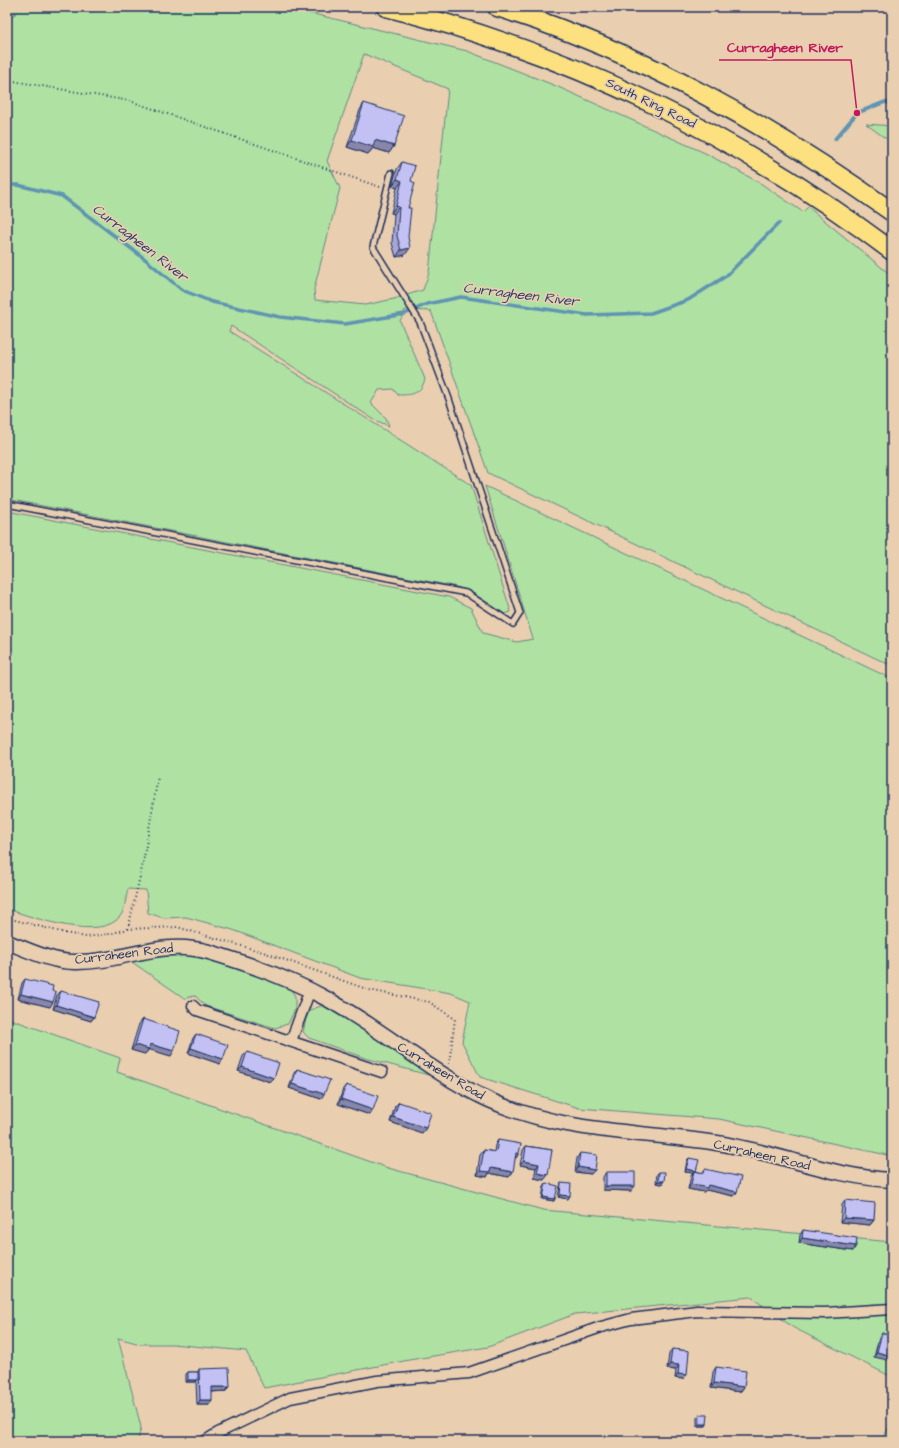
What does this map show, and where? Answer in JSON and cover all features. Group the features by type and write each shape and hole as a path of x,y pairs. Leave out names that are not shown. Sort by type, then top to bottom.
{"highway":[{"name":"South Ring Road","path":"386,7 490,36 612,84 696,124 784,176 825,203 892,251"},
{"path":"497,7 585,39 668,76 786,140 892,212"}],"street":[{"name":"Curraheen Road","path":"7,942 53,958 72,962 91,962 138,951 165,948 189,948 258,969 310,990 344,1009 459,1084 488,1099 519,1112 585,1128 717,1143 747,1149 826,1170 868,1178 892,1180"},
{"path":"291,1041 310,990"},
{"path":"193,1006 197,1010 382,1072"},
{"path":"205,1441 218,1432 290,1398 377,1380 469,1373 601,1327 631,1319 697,1311 825,1314 892,1309"}],"lane":[{"path":"7,504 466,593 513,624 520,613 449,399 420,322 373,247 391,173"}],"path":[{"path":"7,80 130,101 387,190"},
{"path":"128,929 143,863 158,777"}],"green space":[{"path":"7,7 285,7 467,51 556,86 705,153 760,183 803,212 808,207 892,276 892,666 488,473 431,311 405,310 400,321 425,379 418,391 408,395 398,395 393,389 379,390 371,403 386,418 389,426 373,419 231,326 229,331 471,485 511,612 505,614 470,591 457,587 7,499 7,19 17,13 7,14","holes":["364,54 448,89 429,273 423,290 394,299 365,305 315,300 314,289 340,188 327,161"]},
{"path":"866,124 892,126 892,143"},
{"path":"485,486 892,679 892,1156 719,1119 579,1108 480,1077 462,1042 470,1001 451,993 360,978 233,930 186,917 164,918 148,913 146,890 128,889 121,915 112,923 99,927 84,928 67,926 7,909 7,511 449,597 471,608 483,633 517,642 533,639"},
{"path":"173,953 200,955 273,979 289,987 295,996 295,1009 288,1024 275,1028 206,1006 195,996 188,997 187,1000 132,962 139,956"},
{"path":"321,1006 328,1006 436,1077 365,1058 309,1038 303,1032 306,1019 310,1010"},
{"path":"7,1018 120,1058 117,1072 388,1168 543,1210 892,1242 892,1377 794,1328 751,1297 575,1314 488,1347 409,1360 264,1388 246,1351 172,1344 140,1344 118,1338 141,1427 138,1441 7,1441"},
{"path":"892,1420 892,1441 882,1441"}],"building":[{"path":"364,103 404,116 394,146 375,140 373,147 352,140"},
{"path":"402,162 415,166 411,181 415,183 408,208 411,208 408,237 410,248 401,250 397,236 399,207 396,206 402,181 397,179"},
{"path":"25,979 53,986 52,991 56,992 53,1002 21,994"},
{"path":"61,991 99,1002 94,1017 56,1005"},
{"path":"143,1019 180,1031 174,1051 150,1044 149,1049 135,1045"},
{"path":"196,1034 228,1045 223,1059 191,1048"},
{"path":"247,1052 279,1063 274,1078 242,1067"},
{"path":"297,1069 330,1080 324,1094 292,1084"},
{"path":"346,1085 378,1096 373,1110 341,1099"},
{"path":"399,1102 431,1113 426,1128 393,1117"},
{"path":"498,1140 521,1144 519,1153 516,1153 513,1172 491,1168 490,1172 480,1171 484,1150 496,1152"},
{"path":"526,1146 552,1150 548,1175 537,1173 539,1164 524,1161"},
{"path":"580,1153 597,1155 595,1170 578,1167"},
{"path":"689,1158 699,1160 696,1171 686,1169"},
{"path":"705,1169 741,1177 737,1192 708,1185 707,1188 691,1184 694,1171 704,1173"},
{"path":"606,1172 635,1172 635,1186 606,1186"},
{"path":"659,1172 665,1172 664,1181 658,1181"},
{"path":"546,1183 558,1186 555,1199 543,1197"},
{"path":"561,1183 571,1184 570,1196 560,1195"},
{"path":"845,1200 875,1203 874,1220 844,1218"},
{"path":"803,1230 857,1238 856,1246 802,1238"},
{"path":"882,1333 892,1335 892,1356 877,1352"},
{"path":"672,1349 689,1351 687,1375 678,1374 679,1365 670,1364"},
{"path":"716,1367 746,1371 744,1387 714,1383"},
{"path":"229,1368 230,1387 212,1387 212,1400 200,1400 199,1369"},
{"path":"188,1372 198,1372 198,1380 188,1380"},
{"path":"699,1415 708,1415 707,1424 699,1424"}],"waterway":[{"name":"Curragheen River","path":"835,139 857,113 885,102 892,104"},
{"name":"Curragheen River","path":"7,185 18,185 62,196 145,259 182,290 212,302 280,317 345,324 405,314 427,304 461,297 587,315 651,313 688,300 726,276 779,223"}],"place":[{"name":"Curragheen River","path":"857,113"}]}
